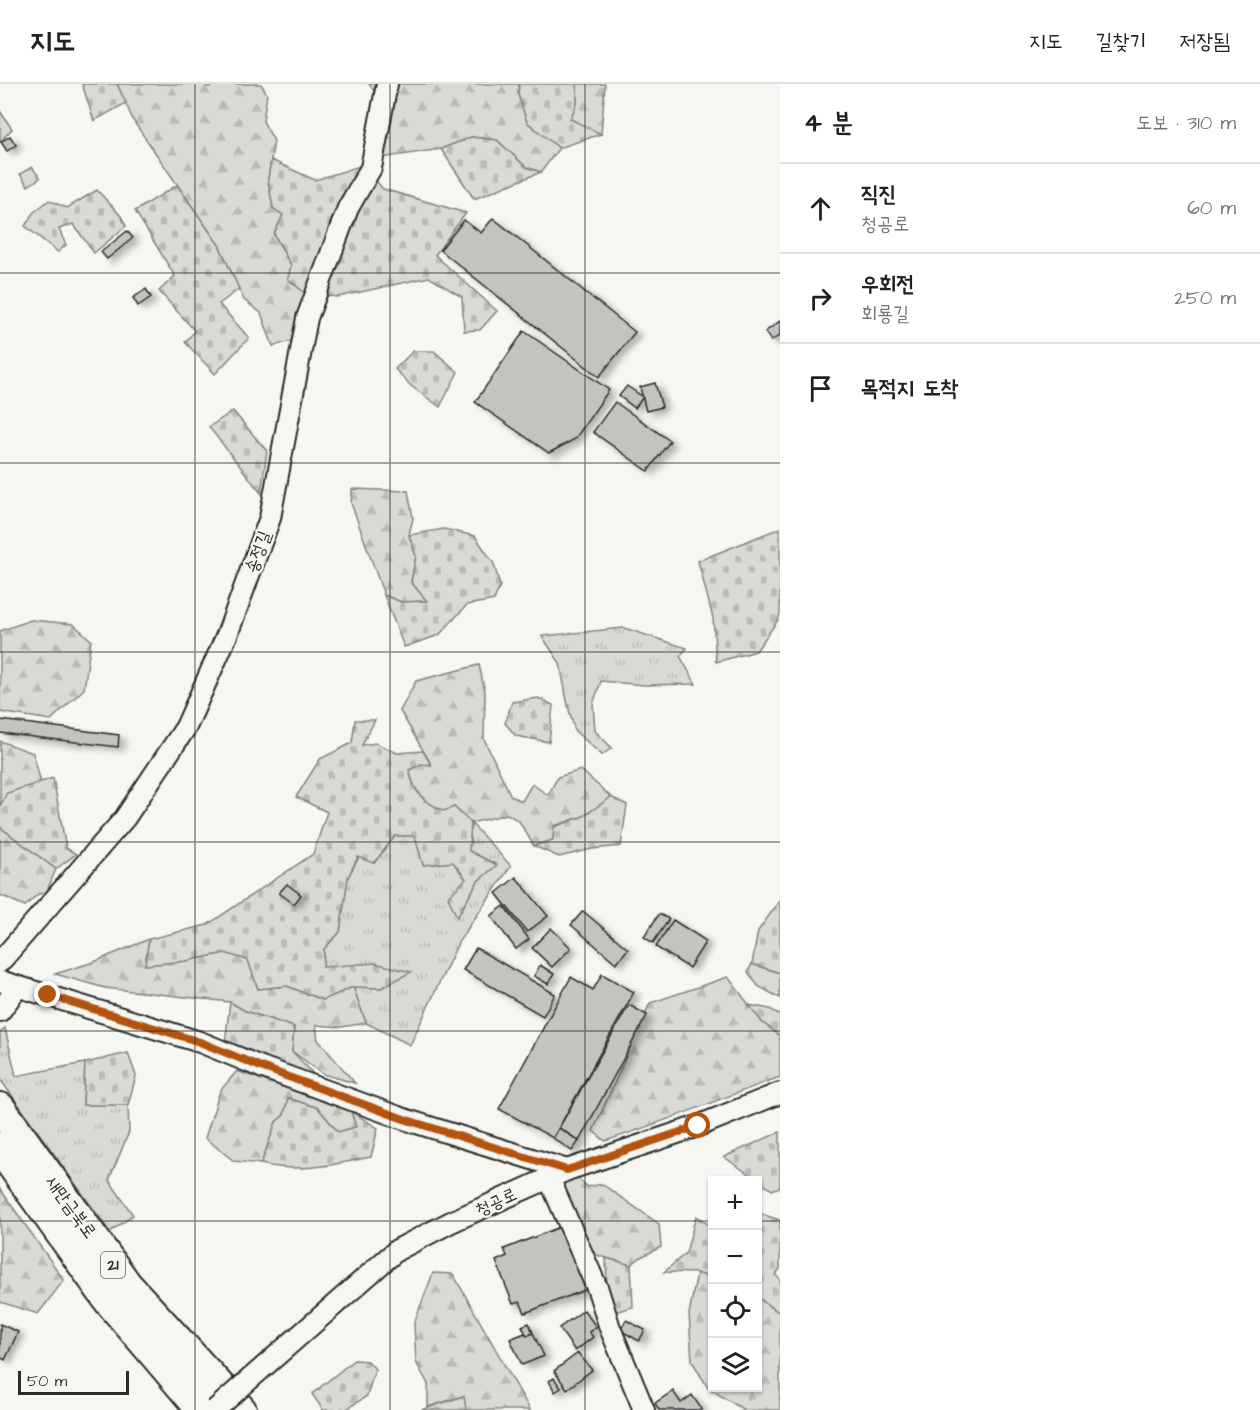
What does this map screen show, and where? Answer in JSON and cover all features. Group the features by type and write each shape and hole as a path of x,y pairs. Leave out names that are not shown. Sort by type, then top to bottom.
{"highway":[{"name":"새만금북로","path":"0,1108 126,1284 241,1410"},
{"name":"새만금북로","path":"0,1148 110,1302 202,1410"}],"street":[{"name":"송정길","path":"0,962 125,818 186,727 227,635 270,518 307,318 348,208 371,168 387,84"},
{"path":"0,1011 9,984 48,995 200,1042 261,1067 558,1174 610,1328 644,1410"},
{"name":"청공로","path":"215,1410 397,1250 451,1222 558,1174 698,1126 780,1093"}],"green space":[{"path":"82,84 117,84 126,103 94,121"},
{"path":"117,84 204,84 208,87 217,84 261,84 267,94 263,121 274,141 268,179 273,208 283,215 274,235 291,265 288,279 305,293 292,341 273,346 261,313 244,300 219,245 134,122"},
{"path":"369,84 519,84 518,94 527,122 559,148 541,172 526,167 497,140 471,137 441,149 381,158 374,91"},
{"path":"519,84 577,84 577,103 570,119 601,134 559,148 527,122 518,94"},
{"path":"577,84 605,84 601,134 570,119 577,103"},
{"path":"0,111 12,129 0,142"},
{"path":"471,137 497,140 526,167 541,172 474,199 441,149"},
{"path":"271,160 315,180 363,165 383,189 466,213 435,255 497,311 480,330 464,331 462,297 429,277 338,297 305,293 288,279 291,265 274,234 283,215 273,208 268,179"},
{"path":"32,167 40,178 28,186 20,174"},
{"path":"177,185 219,245 239,289 219,304 249,338 215,374 185,342 195,331 159,291 175,276 135,211"},
{"path":"97,190 121,216 126,226 94,253 73,224 59,229 66,245 58,252 25,226 33,213 49,200 67,208"},
{"path":"413,351 434,351 458,372 440,407 411,386 395,369"},
{"path":"233,411 267,451 261,493 209,427"},
{"path":"352,489 408,491 413,518 409,535 416,556 411,582 427,601 401,602 384,595 351,503"},
{"path":"780,528 780,614 778,620 756,651 716,662 713,618 698,561"},
{"path":"444,529 475,536 494,564 500,586 494,600 467,605 439,635 404,647 384,595 401,602 427,601 411,582 416,556 409,535"},
{"path":"31,620 73,624 91,640 84,689 51,720 0,712 0,631"},
{"path":"624,628 687,648 680,656 696,684 644,685 601,681 593,704 595,731 612,748 602,755 575,731 560,663 542,636"},
{"path":"479,665 485,692 484,739 511,796 522,801 532,784 548,795 558,777 581,770 611,797 584,816 554,826 553,840 534,846 519,821 507,814 471,823 454,807 444,812 430,804 420,796 414,785 409,770 421,764 431,764 400,711 416,681"},
{"path":"538,698 553,705 549,742 516,736 505,723 512,702"},
{"path":"355,720 375,720 362,745 376,743 397,753 423,751 431,765 421,764 409,770 417,791 430,804 444,811 454,807 471,823 469,851 497,865 478,881 457,917 448,897 466,879 453,862 423,865 415,836 395,836 374,863 358,857 348,877 340,932 324,949 323,967 375,963 411,972 381,988 353,987 323,1000 287,986 258,989 248,960 225,953 186,961 145,965 149,939 207,925 313,854 327,812 296,797 320,759 352,743"},
{"path":"0,741 33,753 41,783 8,793 0,806"},
{"path":"53,778 66,848 76,854 56,869 0,827 0,806 7,793"},
{"path":"611,797 627,805 621,846 592,849 559,857 534,846 553,840 554,827 584,816"},
{"path":"471,823 511,866 459,941 410,1045 366,1023 353,987 381,988 410,972 323,968 324,949 340,932 348,877 359,857 374,863 395,836 415,836 423,865 453,862 466,879 458,916 478,881 497,865 469,851"},
{"path":"0,827 56,869 46,893 38,894 25,906 0,895"},
{"path":"780,900 780,973 752,964 758,931"},
{"path":"149,939 145,965 186,961 225,953 248,960 258,989 287,986 323,1000 353,987 366,1023 341,1027 316,1025 318,1040 355,1083 323,1074 292,1051 294,1027 245,1011 230,1002 105,988 55,974 94,962"},
{"path":"752,964 780,973 780,998 758,986 748,972"},
{"path":"728,977 762,1022 780,1036 780,1077 605,1141 593,1131 650,1003"},
{"path":"230,1002 245,1011 294,1027 292,1051 318,1079 225,1043"},
{"path":"749,1005 770,1009 780,1015 780,1036 762,1022"},
{"path":"5,1028 16,1076 85,1063 83,1105 128,1105 129,1132 109,1180 133,1215 110,1232 0,1079 0,1033"},
{"path":"128,1053 136,1076 128,1105 83,1105 85,1063"},
{"path":"237,1071 351,1111 356,1127 338,1132 318,1108 288,1098 284,1115 276,1122 261,1164 234,1161 205,1138 220,1091"},
{"path":"288,1098 318,1108 338,1132 356,1127 351,1111 378,1128 371,1157 302,1168 261,1164 276,1122 284,1115"},
{"path":"780,1132 780,1187 772,1190 762,1183 762,1176 752,1176 724,1157"},
{"path":"576,1177 588,1187 602,1184 659,1224 661,1247 631,1265 593,1254 558,1182"},
{"path":"0,1189 64,1280 38,1314 0,1302"},
{"path":"762,1214 780,1220 780,1269 775,1275 780,1279 780,1313 762,1301"},
{"path":"696,1216 708,1224 708,1277 697,1273 664,1272 686,1253"},
{"path":"606,1258 631,1265 633,1307 614,1312 607,1288"},
{"path":"433,1273 453,1274 530,1410 466,1410 463,1396 428,1407 428,1384 416,1362 414,1323"},
{"path":"697,1273 708,1277 708,1388 692,1361 689,1314"},
{"path":"762,1301 780,1313 780,1410 744,1410 715,1392 762,1392"},
{"path":"354,1360 368,1361 375,1369 367,1396 345,1410 323,1410 312,1394"},
{"path":"464,1396 466,1410 421,1410"}],"building":[{"path":"10,136 16,145 7,151 1,142"},
{"path":"493,218 635,332 599,377 440,250 464,220 481,233"},
{"path":"127,231 133,238 107,259 101,252"},
{"path":"146,289 151,297 138,306 133,298"},
{"path":"780,321 780,335 771,341 765,332"},
{"path":"524,331 609,390 575,439 549,453 475,402"},
{"path":"655,383 662,407 646,411 640,387"},
{"path":"627,386 643,397 635,408 619,396"},
{"path":"615,402 670,441 648,471 593,432"},
{"path":"0,720 119,735 118,747 0,733"},
{"path":"516,877 548,916 527,932 496,893"},
{"path":"287,884 301,895 294,904 279,893"},
{"path":"504,906 529,939 516,949 491,916"},
{"path":"583,911 628,949 616,963 571,925"},
{"path":"659,914 669,919 653,943 644,937"},
{"path":"673,920 706,941 689,968 656,947"},
{"path":"551,928 571,948 552,967 532,948"},
{"path":"476,948 555,994 543,1016 463,970"},
{"path":"540,965 554,974 548,984 534,976"},
{"path":"602,974 634,992 553,1138 499,1109 571,977 593,990"},
{"path":"629,1005 647,1015 579,1141 559,1128"},
{"path":"559,1128 579,1141 572,1151 553,1138"},
{"path":"565,1225 590,1288 525,1313 520,1302 513,1304 496,1261 507,1256 504,1249"},
{"path":"584,1310 596,1327 589,1332 593,1337 575,1351 559,1328"},
{"path":"626,1320 645,1330 639,1341 620,1330"},
{"path":"529,1323 533,1333 527,1336 522,1326"},
{"path":"0,1324 18,1332 5,1360 0,1357"},
{"path":"525,1333 527,1336 533,1333 544,1356 522,1365 510,1339"},
{"path":"578,1353 592,1370 567,1389 554,1371"},
{"path":"554,1378 561,1388 555,1392 549,1381"},
{"path":"673,1391 681,1403 692,1395 702,1410 659,1410 655,1403"}],"route":[{"path":"48,995 200,1042 261,1067 404,1119 567,1170 698,1126"}]}
